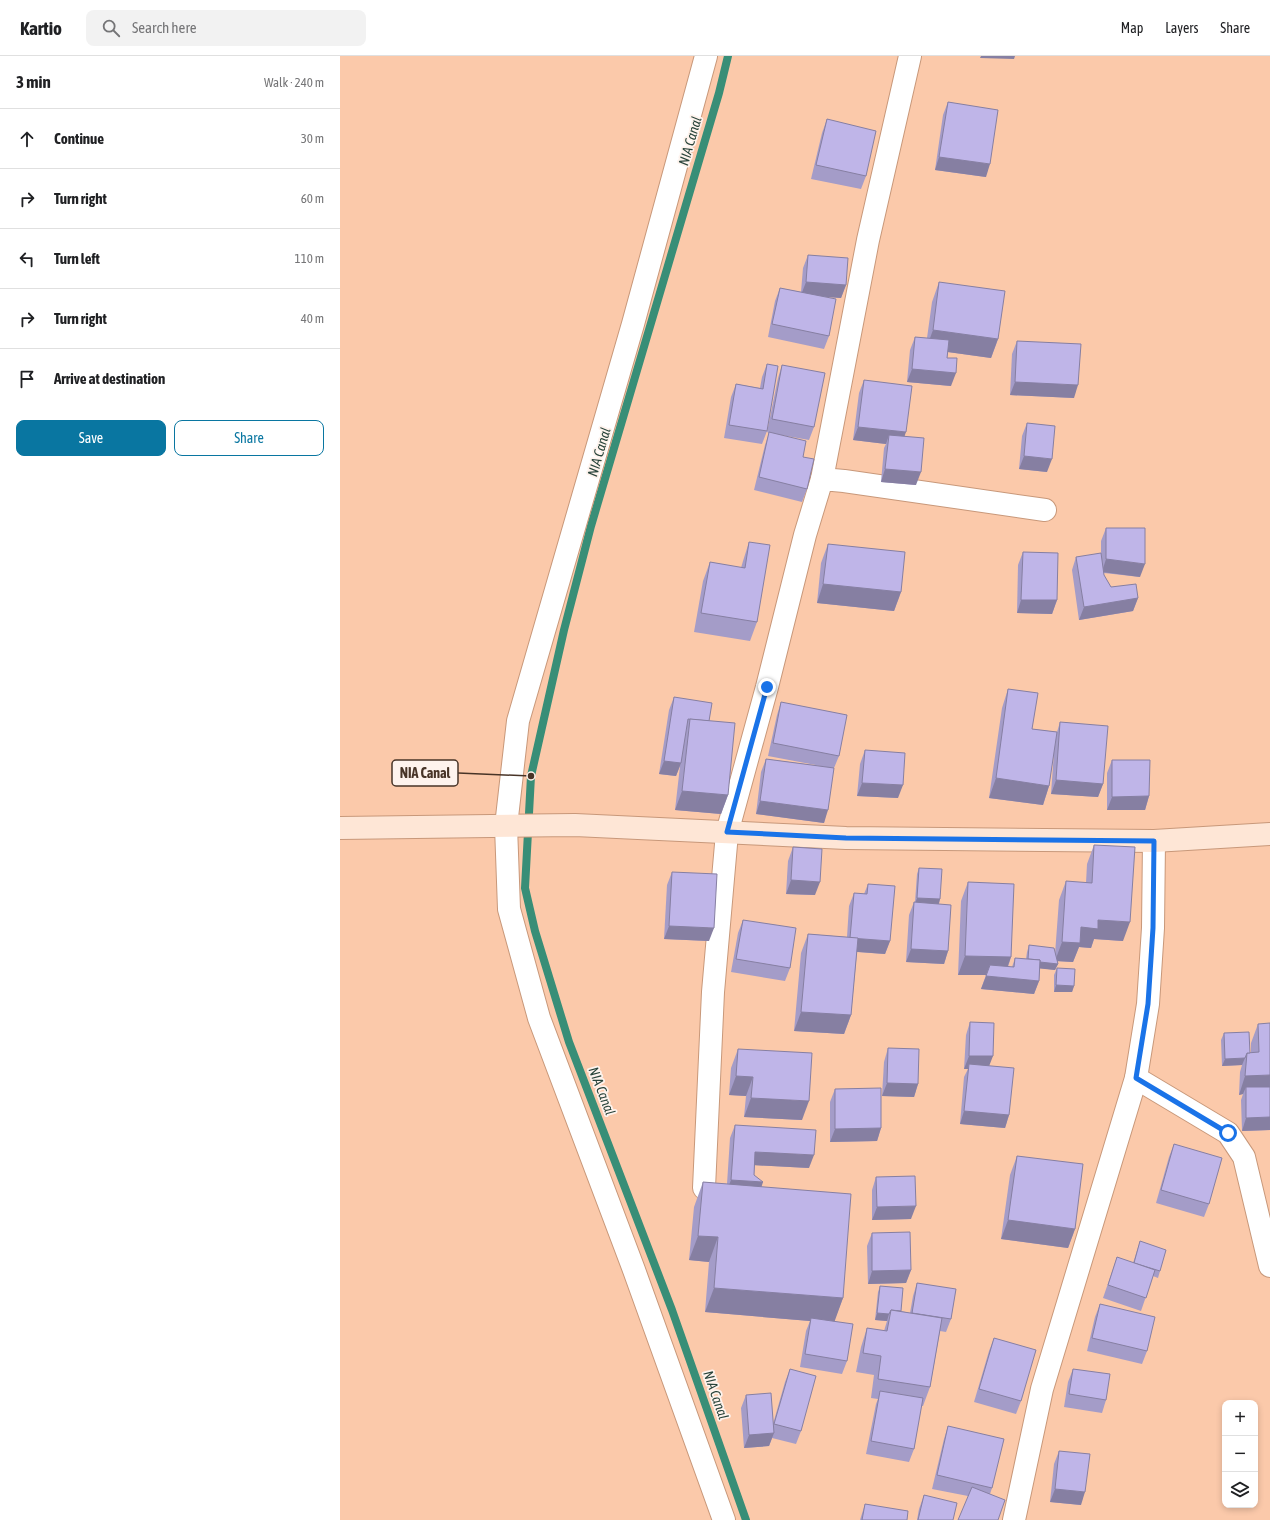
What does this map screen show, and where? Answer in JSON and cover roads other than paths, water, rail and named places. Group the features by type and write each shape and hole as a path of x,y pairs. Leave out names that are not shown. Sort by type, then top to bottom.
{"main road":[{"path":"340,828 575,825 846,838 1154,841 1270,834"}],"street":[{"path":"706,56 633,324 518,721 506,826 509,909 539,1018 637,1277 724,1520"},
{"path":"704,1188 713,992 727,832 767,687 805,535 822,479 868,240 910,56"},
{"path":"822,479 1045,510"},
{"path":"1014,1520 1042,1389 1136,1078 1148,1004 1153,928 1154,841"},
{"path":"1136,1078 1228,1133 1244,1157 1270,1266"}],"waterway":[{"name":"NIA Canal","path":"728,56 719,93 591,526 564,630 531,776 525,888 535,931 569,1042 672,1310 746,1520"}],"place":[{"name":"NIA Canal","path":"531,776"}]}
